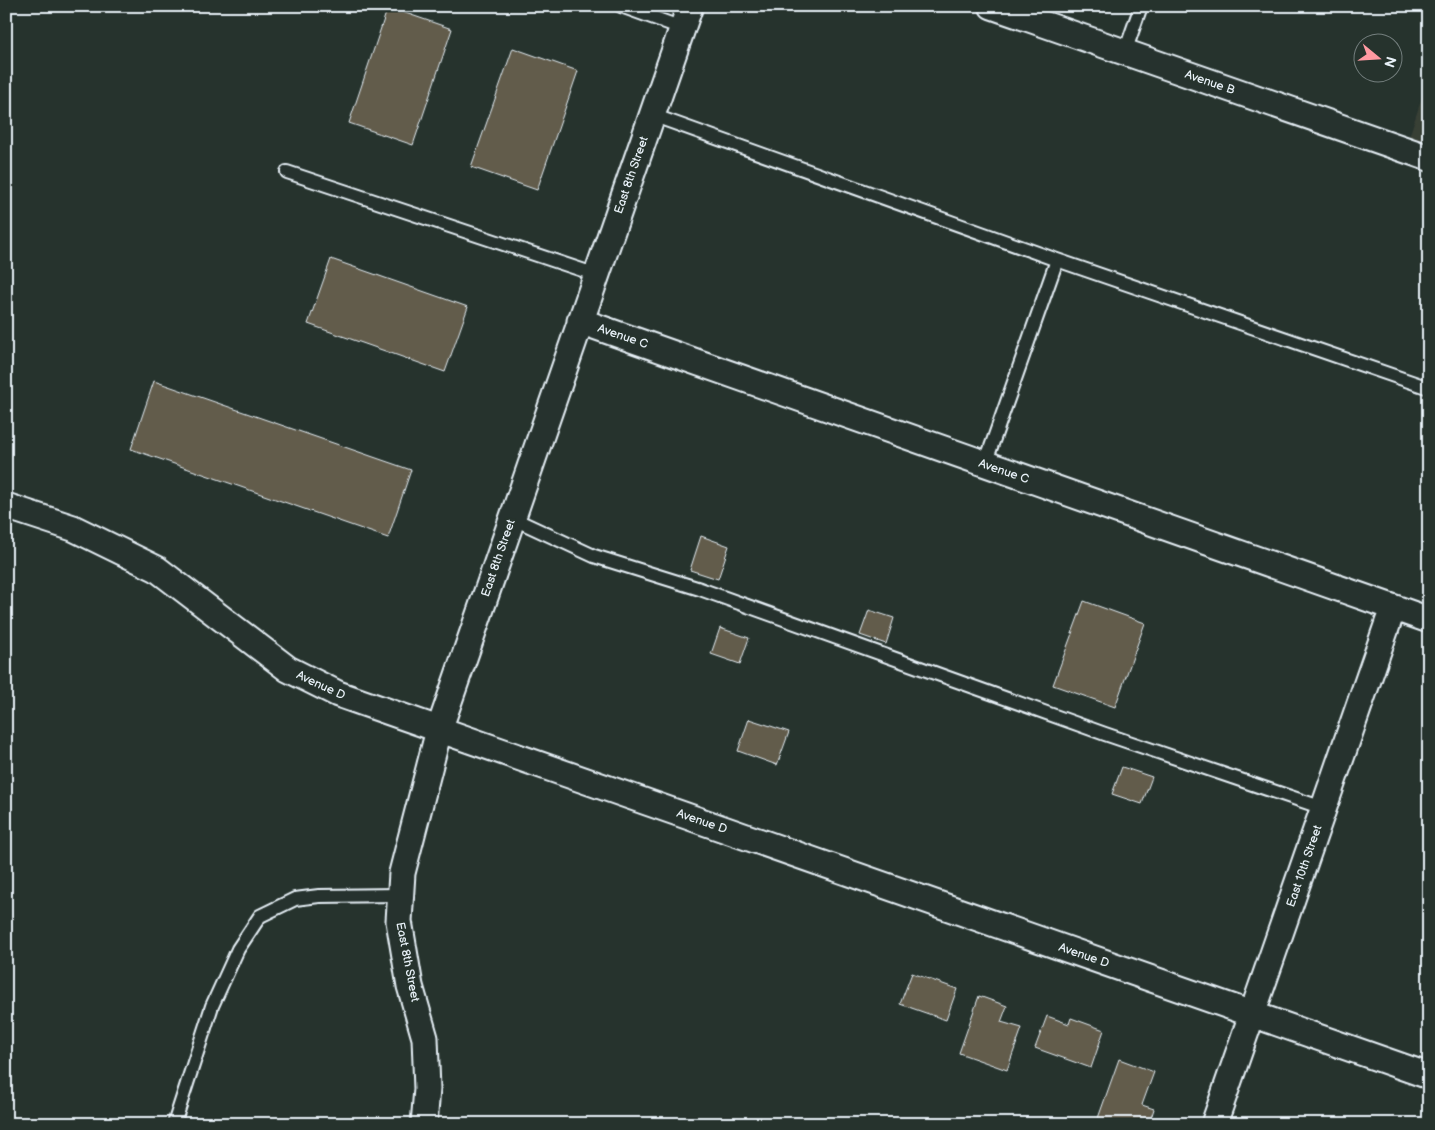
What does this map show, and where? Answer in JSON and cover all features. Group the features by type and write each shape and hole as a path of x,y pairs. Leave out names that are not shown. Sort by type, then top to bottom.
{"street":[{"name":"Avenue B","path":"992,6 1429,158"},
{"name":"East 8th Street","path":"424,1124 427,1089 425,1038 410,986 399,922 402,873 439,730 686,17"},
{"name":"Avenue C","path":"580,321 1429,620"},
{"name":"Avenue D","path":"6,506 73,528 157,569 288,669 338,694 1429,1076"},
{"name":"East 10th Street","path":"1214,1124 1392,608"}],"lane":[{"path":"621,6 686,17"},
{"path":"1125,52 1141,6"},
{"path":"652,114 1057,260 1429,388"},
{"path":"287,172 596,275"},
{"path":"985,464 1057,260"},
{"path":"512,518 594,556 700,589 1104,734 1323,808"},
{"path":"174,1124 212,1006 238,949 260,916 294,899 319,896 400,895"}],"shaded area":[{"path":"1429,76 1429,144 1409,137"}],"building":[{"path":"388,7 452,29 413,145 349,123"},
{"path":"513,48 578,71 537,190 471,167"},
{"path":"331,259 468,307 445,372 308,324"},
{"path":"154,381 411,470 388,538 131,449"},
{"path":"701,536 729,546 718,579 690,570"},
{"path":"1084,601 1145,623 1115,707 1053,685"},
{"path":"869,610 894,618 886,644 860,635"},
{"path":"720,628 749,638 740,664 711,654"},
{"path":"749,719 789,732 777,765 738,751"},
{"path":"1122,767 1152,777 1142,804 1112,794"},
{"path":"912,973 957,989 946,1020 900,1004"},
{"path":"979,996 1007,1006 1001,1022 1022,1028 1007,1070 959,1053"},
{"path":"1047,1016 1069,1024 1071,1018 1104,1030 1091,1068 1035,1048"},
{"path":"1119,1059 1154,1072 1142,1105 1154,1109 1149,1124 1103,1124 1097,1121"}]}
